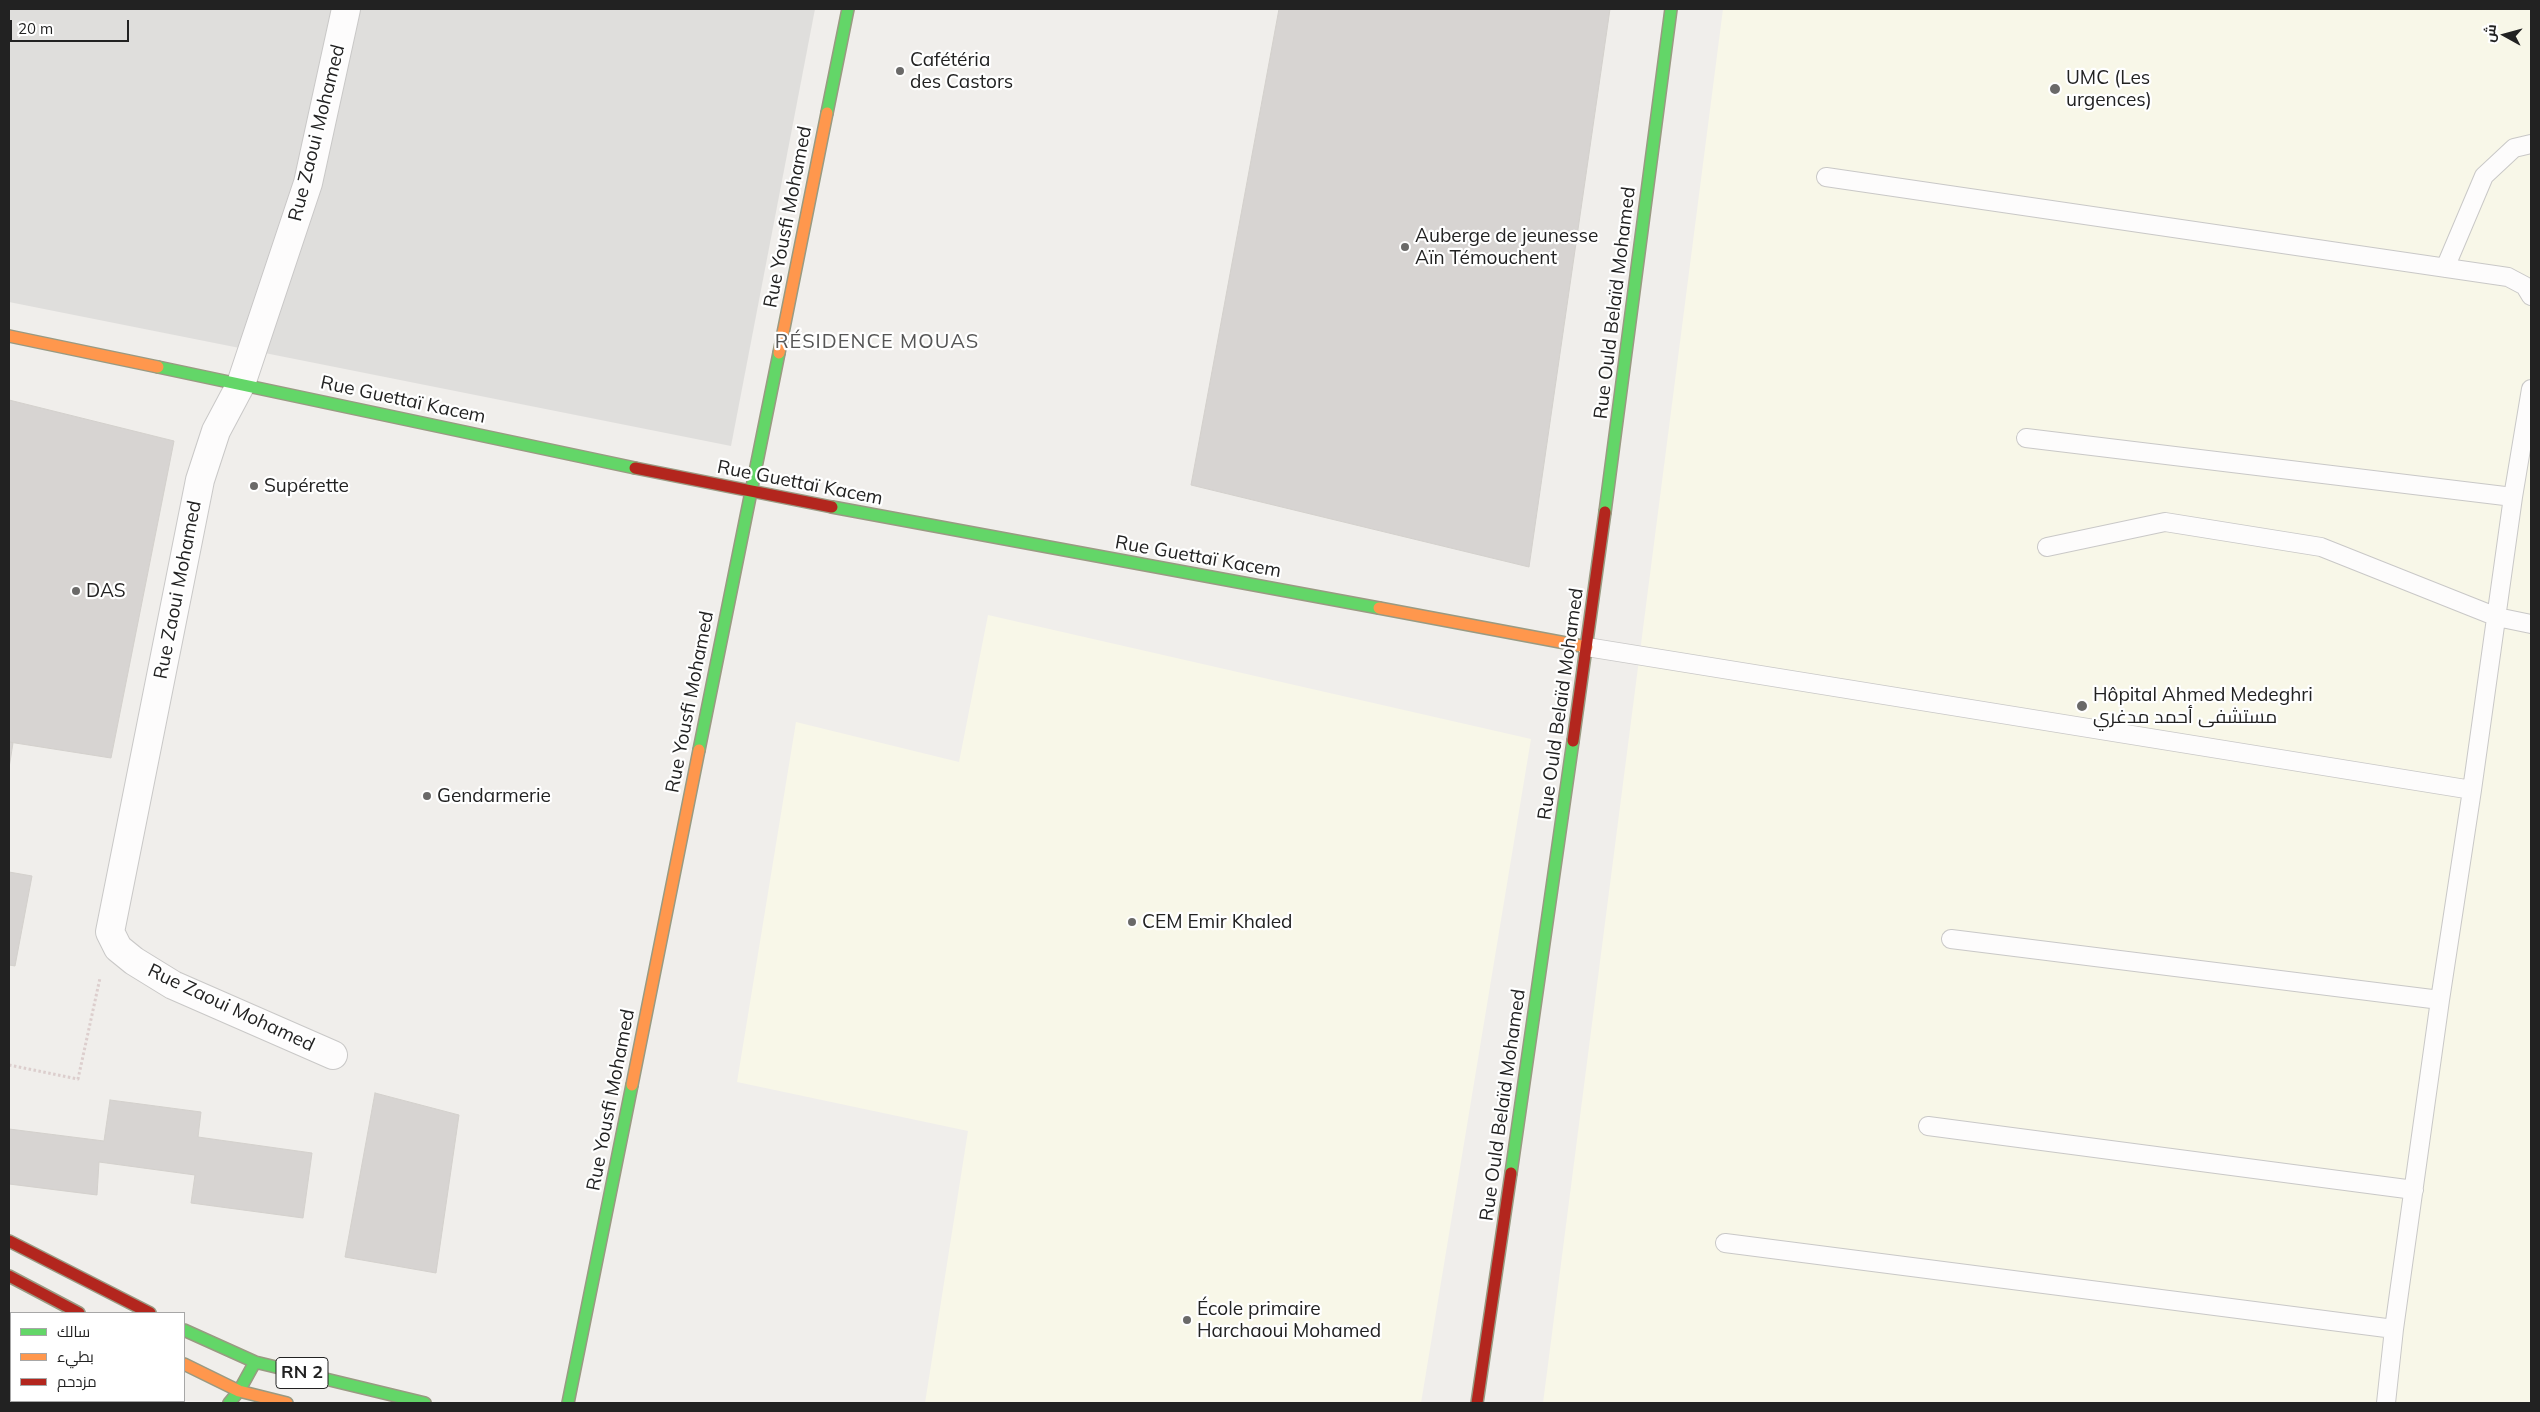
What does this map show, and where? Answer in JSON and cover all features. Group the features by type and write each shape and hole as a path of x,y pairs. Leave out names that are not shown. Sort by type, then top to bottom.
{"street":[{"name":"Rue Zaoui Mohamed","path":"333,1055 173,984 134,961 118,948 110,932 200,480 216,431 241,384 308,183 346,9"},
{"name":"Rue Yousfi Mohamed","path":"568,1403 848,9"},
{"name":"Rue Ould Belaïd Mohamed","path":"1478,1403 1587,647 1671,9"},
{"name":"Rue Guettaï Kacem","path":"9,336 750,492 1587,647"},
{"path":"9,1241 148,1312"},
{"path":"9,1276 77,1312"},
{"name":"RN 2","path":"185,1330 255,1362 425,1403"},
{"path":"229,1403 240,1391 255,1362"},
{"name":"RN 2","path":"185,1364 240,1391 287,1403"}],"lane":[{"path":"2445,268 2484,176 2514,148 2531,144"},
{"path":"1826,177 2508,277 2525,286 2531,296"},
{"path":"2386,1403 2394,1329 2440,1000 2472,790 2513,497 2531,389"},
{"path":"2026,438 2513,497"},
{"path":"2047,547 2165,522 2321,547 2497,617 2531,624"},
{"path":"1587,647 2472,790"},
{"path":"1951,939 2440,1000"},
{"path":"1928,1126 2414,1190"},
{"path":"1725,1243 2394,1329"}],"path":[{"path":"9,1065 78,1080 110,932"}],"shaded area":[{"path":"9,9 815,9 731,446 9,302"},
{"name":"Hôpital Ahmed Medeghri مستشفى أحمد مدغري","path":"1723,9 2531,9 2531,1403 1543,1403"},
{"name":"CEM Emir Khaled","path":"988,615 1531,739 1421,1403 925,1403 968,1131 737,1082 796,722 959,762"}],"building":[{"name":"Auberge de jeunesse Aïn Témouchent","path":"1279,9 1610,9 1529,567 1191,485"},
{"name":"DAS","path":"9,400 174,441 111,758 9,742"},
{"path":"9,742 13,743 9,768"},
{"path":"9,872 32,876 15,966 9,965"},
{"path":"375,1093 459,1115 436,1273 345,1257"},
{"path":"110,1100 201,1112 198,1137 312,1153 303,1218 191,1203 195,1175 99,1162 97,1195 9,1184 9,1129 104,1141"}],"traffic: fast":[{"path":"827,113 848,9"},
{"path":"1605,512 1671,9"},
{"path":"699,750 779,353"},
{"path":"158,367 635,468"},
{"path":"832,507 1379,608"},
{"path":"1511,1173 1573,741"},
{"path":"568,1403 632,1085"},
{"path":"185,1330 255,1362 425,1403"},
{"path":"229,1403 239,1391 255,1362"}],"traffic: slow":[{"path":"779,353 827,113"},
{"path":"9,336 158,367"},
{"path":"1379,608 1587,647"},
{"path":"632,1085 699,750"},
{"path":"185,1364 239,1391 287,1403"}],"traffic: jam":[{"path":"635,468 832,507"},
{"path":"1573,741 1605,512"},
{"path":"1477,1403 1511,1173"},
{"path":"9,1241 148,1312"},
{"path":"9,1276 77,1312"}],"place":[{"name":"Cafétéria des Castors","path":"900,71"},
{"name":"UMC (Les urgences)","path":"2055,89"},
{"name":"Auberge de jeunesse Aïn Témouchent","path":"1405,247"},
{"name":"Supérette","path":"254,486"},
{"name":"DAS","path":"76,591"},
{"name":"Hôpital Ahmed Medeghri مستشفى أحمد مدغري","path":"2082,706"},
{"name":"Gendarmerie","path":"427,796"},
{"name":"CEM Emir Khaled","path":"1132,922"},
{"name":"École primaire Harchaoui Mohamed","path":"1187,1320"}],"district":[{"name":"RÉSIDENCE MOUAS","path":"877,342"}]}
